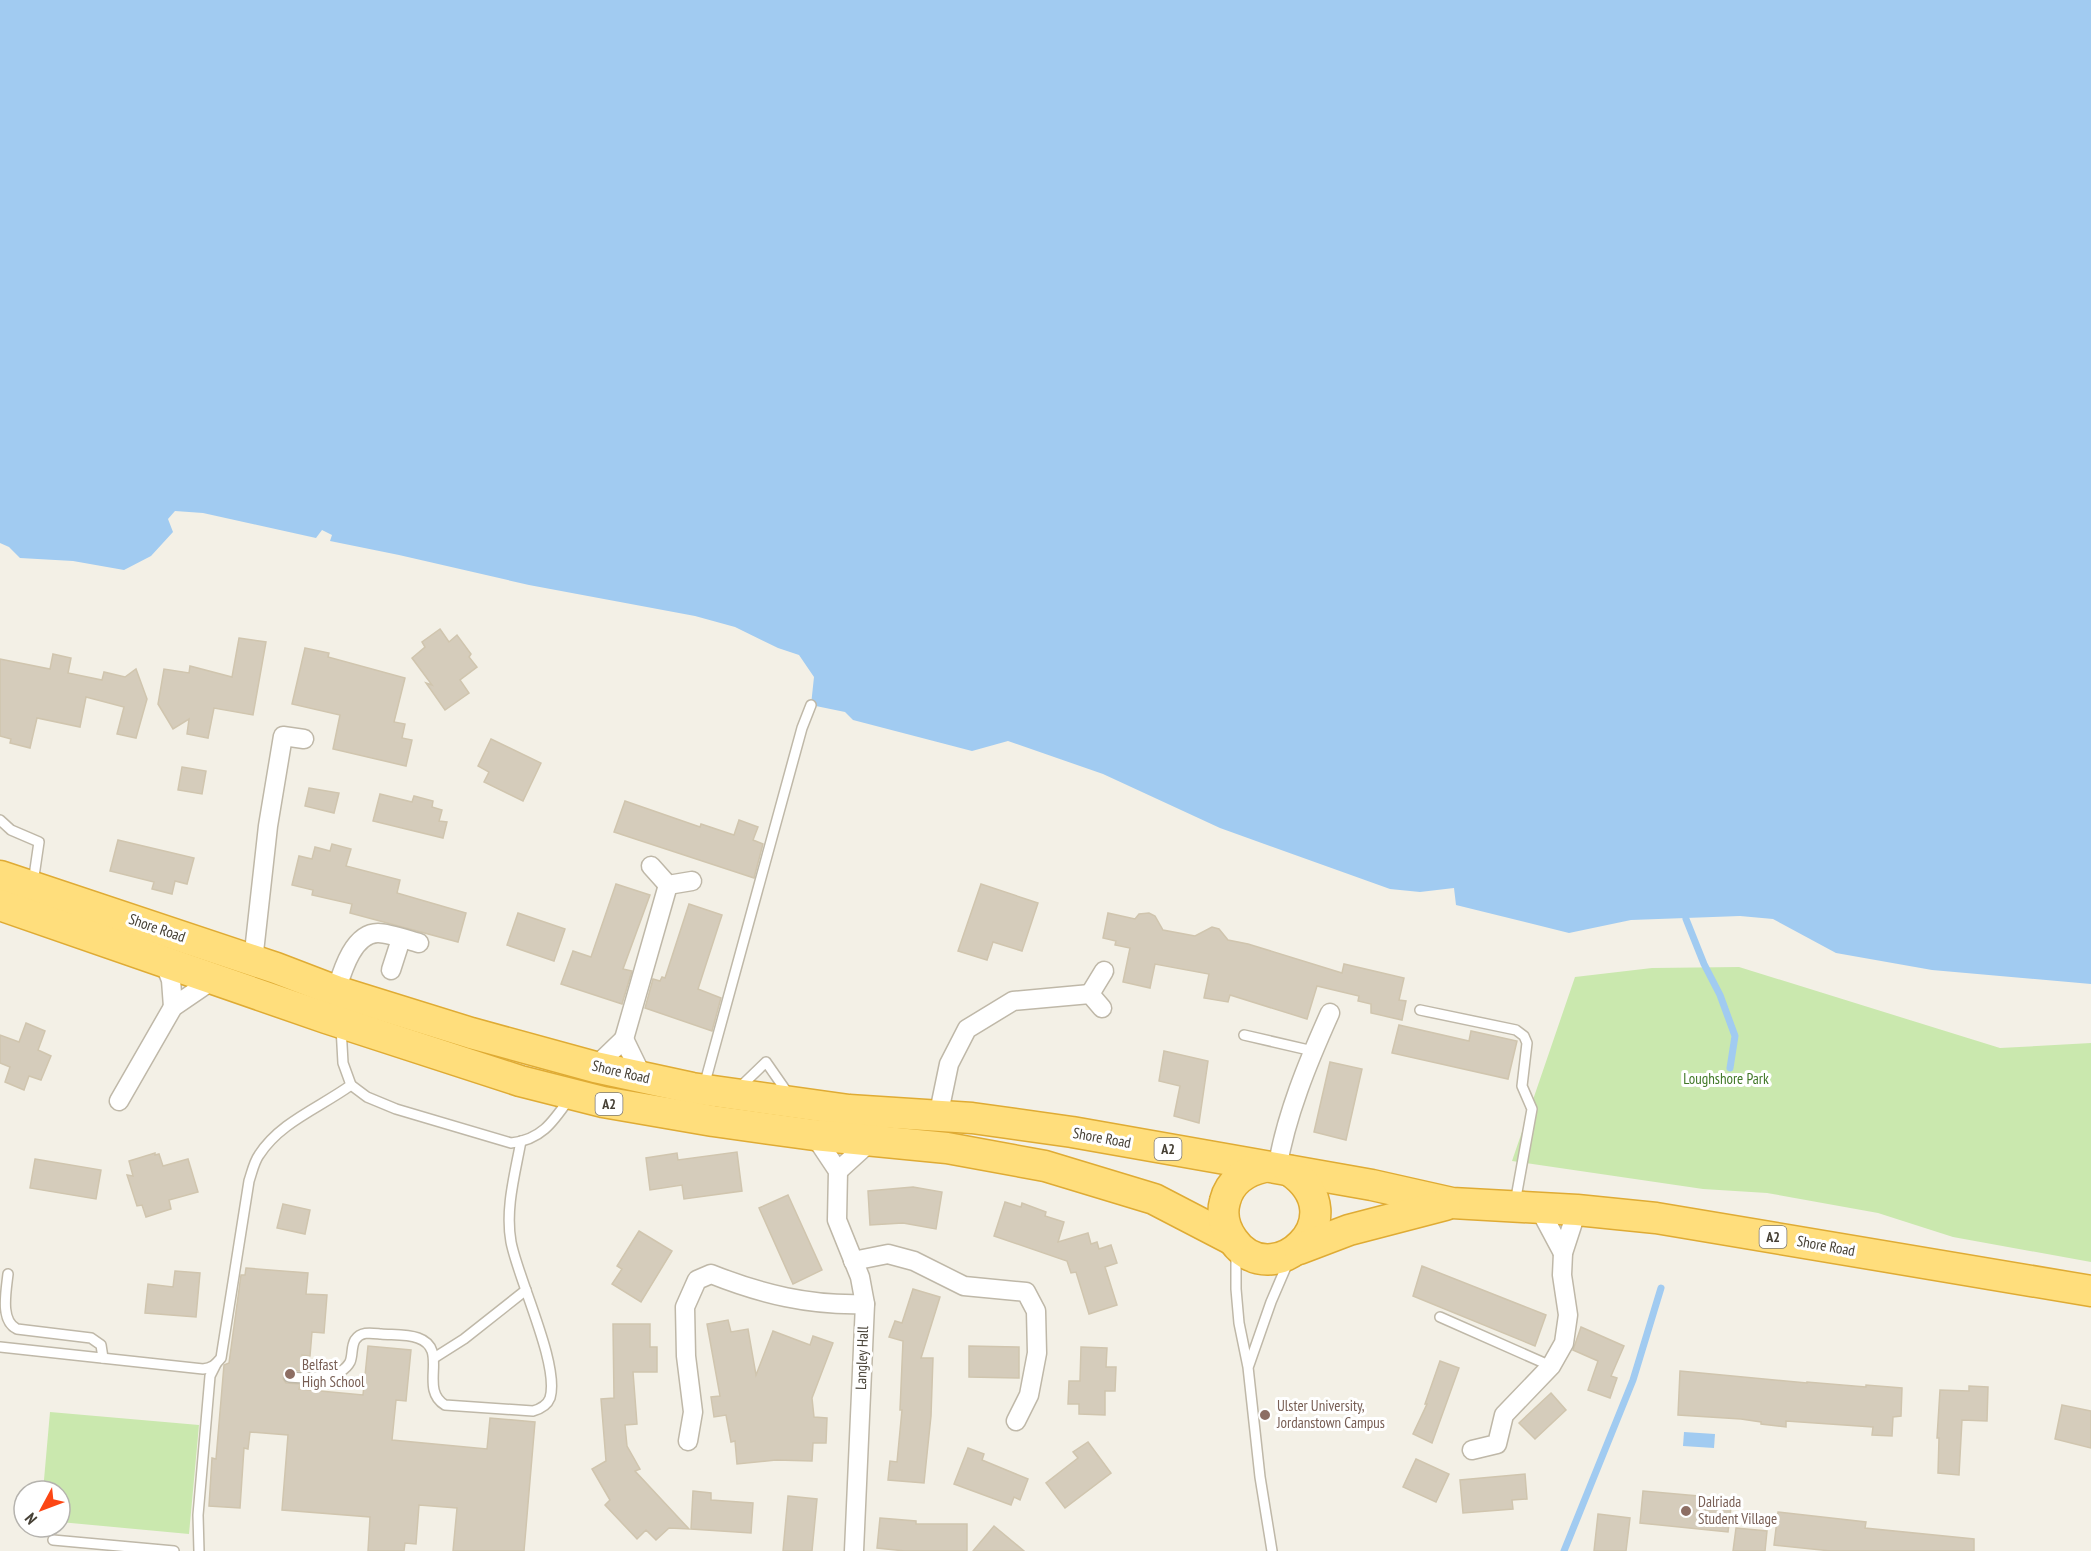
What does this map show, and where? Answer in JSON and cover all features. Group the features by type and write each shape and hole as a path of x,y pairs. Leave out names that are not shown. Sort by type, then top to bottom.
{"highway":[{"name":"Shore Road","path":"0,876 336,991 471,1033 643,1078 718,1092 849,1110 972,1118 1072,1132 1372,1185 1452,1203 1577,1210 1656,1218 2091,1291"},
{"name":"Shore Road","path":"0,905 341,1023 520,1081 603,1102 702,1119 814,1135 947,1148 1045,1166 1154,1199 1234,1242"},
{"path":"1234,1242 1225,1227 1223,1213 1225,1200 1231,1187 1251,1170 1277,1169 1301,1179 1309,1189 1314,1201 1316,1214 1314,1227 1308,1239 1296,1251"},
{"name":"Shore Road","path":"1296,1251 1349,1230 1452,1203"},
{"name":"A2","path":"1234,1242 1246,1253 1269,1259 1296,1251"}],"street":[{"path":"253,961 268,826 283,736 304,739"},
{"path":"651,866 668,885"},
{"path":"668,885 692,881"},
{"path":"595,1067 624,1039 668,885"},
{"path":"336,991 349,956 363,938 377,932 410,941 392,970"},
{"path":"163,960 171,980 173,1007"},
{"path":"938,1117 949,1064 967,1029 1013,1001 1096,1001 1104,971"},
{"path":"119,1101 173,1007 214,980"},
{"path":"1277,1169 1280,1152 1313,1051 1330,1013"},
{"path":"624,1039 643,1078"},
{"path":"814,1135 838,1171 872,1140"},
{"name":"Langley Hall","path":"838,1171 837,1220 860,1277 865,1304 854,1551"},
{"path":"1527,1207 1563,1253"},
{"path":"1472,1450 1497,1444 1504,1414 1551,1366 1564,1343 1568,1315 1562,1275 1563,1253 1577,1210"},
{"path":"853,1261 888,1254 914,1261 964,1286 1026,1292 1036,1311 1038,1353 1029,1395 1016,1421"},
{"path":"688,1441 693,1412 686,1356 685,1307 697,1280 711,1274 787,1299 833,1305 865,1304"}],"lane":[{"path":"718,1092 802,728 812,705"},
{"path":"0,820 10,830 39,842 32,886"},
{"path":"1420,1010 1516,1030 1524,1036 1527,1043 1522,1086 1532,1109 1527,1207"},
{"path":"341,1023 343,1064 351,1085 367,1097 396,1109 511,1143 539,1134 549,1127 572,1094"},
{"path":"1244,1035 1313,1051"},
{"path":"0,1347 210,1369 221,1358 249,1181 258,1157 269,1142 292,1123 351,1085"},
{"path":"289,1377 318,1378 343,1369 351,1361 352,1346 361,1334 417,1338 426,1342 431,1349 434,1358 433,1393 445,1405 532,1411 541,1409 550,1398 551,1386 546,1354 511,1242 509,1212 521,1141"},
{"path":"1234,1242 1239,1323 1248,1367 1260,1476 1272,1551"},
{"path":"1248,1367 1271,1302 1296,1251"},
{"path":"8,1274 3,1314 5,1322 10,1327 91,1338 101,1345 103,1358"},
{"path":"434,1358 464,1339 526,1290"},
{"path":"1440,1317 1551,1366"},
{"path":"199,1551 198,1515 210,1376 216,1364"},
{"path":"53,1540 174,1551"}],"green space":[{"name":"Loughshore Park","path":"1739,967 2000,1048 2091,1043 2091,1262 1953,1237 1878,1213 1767,1193 1703,1189 1512,1161 1575,977 1652,968"},
{"path":"50,1412 199,1425 189,1534 72,1523 72,1479 44,1479"}],"water":[{"path":"0,0 2091,0 2091,984 1932,970 1836,953 1773,919 1740,916 1631,920 1569,933 1456,905 1454,888 1420,892 1390,889 1220,828 1103,774 1008,741 972,751 853,720 845,712 811,705 814,677 799,655 778,648 735,627 695,616 529,585 330,541 332,535 322,530 316,538 203,513 175,511 168,519 173,532 151,556 124,570 73,561 20,558 9,547 0,543"},
{"path":"1684,1432 1715,1434 1714,1448 1683,1446"}],"building":[{"path":"440,629 449,642 457,635 471,654 469,657 477,667 460,680 469,693 445,710 426,683 432,685 412,658 425,647 422,642"},
{"path":"239,638 266,642 253,715 214,708 208,738 187,734 189,719 173,729 158,704 164,669 189,673 190,666 232,677"},
{"path":"305,648 329,653 328,657 405,678 394,722 405,724 402,738 412,740 406,766 333,749 340,715 292,704"},
{"path":"53,654 71,658 68,673 102,680 104,672 125,677 136,669 147,699 136,738 117,734 124,707 86,697 80,727 37,718 30,748 10,743 11,739 0,736 0,659 50,669"},
{"path":"491,739 541,763 523,801 484,782 489,772 478,766"},
{"path":"182,767 206,771 202,794 178,790"},
{"path":"309,788 339,793 334,813 305,806"},
{"path":"380,794 412,802 414,796 433,801 432,807 442,810 439,821 447,822 443,838 373,821"},
{"path":"625,801 700,827 701,824 734,835 739,820 758,827 753,840 763,844 754,878 614,832"},
{"path":"118,840 194,858 187,884 175,881 172,894 152,889 154,882 110,871"},
{"path":"332,844 351,849 346,866 400,880 397,893 466,913 458,942 350,913 352,904 312,895 313,890 292,885 299,856 312,859 315,847 330,851"},
{"path":"616,884 650,895 623,969 632,971 622,1004 561,984 573,951 591,957"},
{"path":"981,884 1038,903 1022,951 993,942 987,960 958,951"},
{"path":"689,904 722,915 698,989 721,998 712,1031 645,1008 653,979 660,981 662,977 665,978"},
{"path":"518,913 565,929 554,961 507,945"},
{"path":"1108,913 1135,919 1139,914 1149,913 1155,916 1163,930 1195,936 1212,927 1219,929 1228,940 1342,973 1344,964 1404,978 1399,1000 1406,1001 1402,1020 1371,1013 1371,1004 1358,1001 1359,996 1317,986 1307,1019 1230,995 1228,1002 1204,998 1209,974 1155,964 1150,988 1123,982 1130,948 1115,945 1116,941 1103,938"},
{"path":"26,1023 45,1031 38,1050 51,1056 41,1080 29,1076 24,1090 5,1082 10,1067 0,1063 0,1035 19,1042"},
{"path":"1399,1025 1469,1041 1471,1031 1517,1041 1508,1079 1392,1053"},
{"path":"1164,1051 1208,1061 1199,1123 1174,1116 1180,1086 1159,1081"},
{"path":"1330,1062 1362,1069 1346,1140 1314,1132"},
{"path":"737,1152 742,1191 684,1199 682,1185 650,1190 646,1158 677,1153 678,1160"},
{"path":"155,1153 155,1155 159,1154 163,1166 188,1159 198,1192 169,1200 171,1209 146,1217 142,1205 137,1206 127,1175 133,1176 129,1161"},
{"path":"35,1159 101,1170 96,1199 30,1188"},
{"path":"913,1187 942,1192 936,1229 903,1223 870,1225 868,1191"},
{"path":"788,1195 822,1270 793,1284 759,1208"},
{"path":"1005,1202 1021,1207 1022,1203 1046,1212 1045,1216 1064,1222 1058,1242 1088,1233 1091,1244 1097,1242 1099,1249 1111,1245 1117,1263 1105,1267 1117,1305 1089,1314 1076,1272 1071,1273 1067,1261 994,1236"},
{"path":"283,1204 310,1210 305,1234 277,1228"},
{"path":"639,1231 672,1251 641,1302 612,1284 622,1269 617,1266"},
{"path":"1422,1266 1546,1315 1535,1346 1413,1296"},
{"path":"246,1268 308,1273 306,1294 327,1295 324,1333 312,1332 310,1356 302,1355 301,1371 289,1370 284,1373 283,1379 286,1383 300,1384 299,1389 363,1395 368,1346 411,1350 406,1401 396,1400 392,1440 487,1449 490,1418 535,1422 524,1551 453,1551 457,1508 419,1505 416,1544 405,1543 404,1551 368,1551 370,1517 282,1510 288,1435 250,1432 248,1449 244,1448 240,1508 209,1506 212,1458 216,1459 224,1365 229,1363 241,1275 245,1275"},
{"path":"175,1271 200,1273 196,1317 145,1313 148,1284 173,1287"},
{"path":"913,1289 940,1297 921,1358 933,1358 931,1416 924,1483 888,1480 890,1461 897,1462 902,1410 900,1410 903,1341 889,1337 895,1321 902,1323"},
{"path":"728,1320 731,1332 748,1329 756,1375 773,1331 810,1345 813,1336 833,1343 812,1398 814,1417 827,1418 826,1443 813,1443 812,1461 776,1460 737,1464 735,1441 731,1442 726,1415 714,1417 711,1397 720,1396 707,1324"},
{"path":"613,1324 650,1324 650,1347 657,1347 657,1372 633,1372 637,1424 625,1425 627,1446 640,1469 635,1471 689,1529 669,1528 656,1540 646,1530 637,1539 605,1505 610,1500 592,1469 606,1461 601,1399 614,1398"},
{"path":"1581,1327 1624,1346 1611,1376 1617,1378 1610,1398 1588,1390 1598,1361 1573,1350"},
{"path":"969,1346 1019,1347 1019,1378 969,1377"},
{"path":"1081,1347 1107,1348 1106,1367 1116,1367 1115,1391 1105,1391 1105,1415 1079,1414 1079,1404 1068,1404 1069,1381 1080,1381"},
{"path":"1440,1361 1459,1368 1432,1443 1413,1434 1427,1404 1425,1404"},
{"path":"1680,1371 1807,1383 1902,1388 1901,1416 1893,1417 1892,1436 1872,1435 1873,1427 1786,1421 1786,1427 1741,1419 1678,1415"},
{"path":"1969,1386 1988,1387 1987,1421 1962,1420 1959,1475 1938,1473 1939,1438 1937,1438 1940,1390 1969,1391"},
{"path":"1551,1393 1566,1410 1535,1439 1519,1423"},
{"path":"2062,1405 2091,1411 2091,1448 2055,1439"},
{"path":"1088,1442 1111,1473 1065,1508 1046,1483 1078,1458 1073,1452"},
{"path":"968,1448 984,1454 982,1460 1028,1479 1020,1500 1014,1497 1011,1505 954,1484"},
{"path":"1416,1459 1449,1474 1436,1502 1403,1487"},
{"path":"1525,1474 1527,1499 1512,1500 1513,1509 1463,1513 1460,1480"},
{"path":"693,1491 711,1493 711,1500 753,1503 751,1533 691,1529"},
{"name":"Dalriada Student Village","path":"1643,1491 1732,1499 1728,1532 1640,1523"},
{"path":"788,1496 817,1499 812,1551 783,1551"},
{"path":"1778,1512 1866,1522 1865,1528 1974,1539 1974,1551 1831,1551 1774,1545"},
{"path":"1598,1514 1630,1518 1626,1551 1594,1551"},
{"path":"880,1518 916,1521 916,1524 967,1524 967,1551 905,1551 877,1548"},
{"path":"994,1526 1024,1551 973,1551"},
{"name":"Dalriada Student Village","path":"1736,1528 1767,1531 1765,1551 1733,1551"}],"waterway":[{"path":"1686,919 1704,964 1720,995 1735,1036 1730,1068"},
{"path":"1564,1551 1633,1380 1661,1288"}],"place":[{"name":"Belfast High School","path":"290,1374"},
{"name":"Ulster University, Jordanstown Campus","path":"1265,1415"},
{"name":"Dalriada Student Village","path":"1686,1511"}]}
